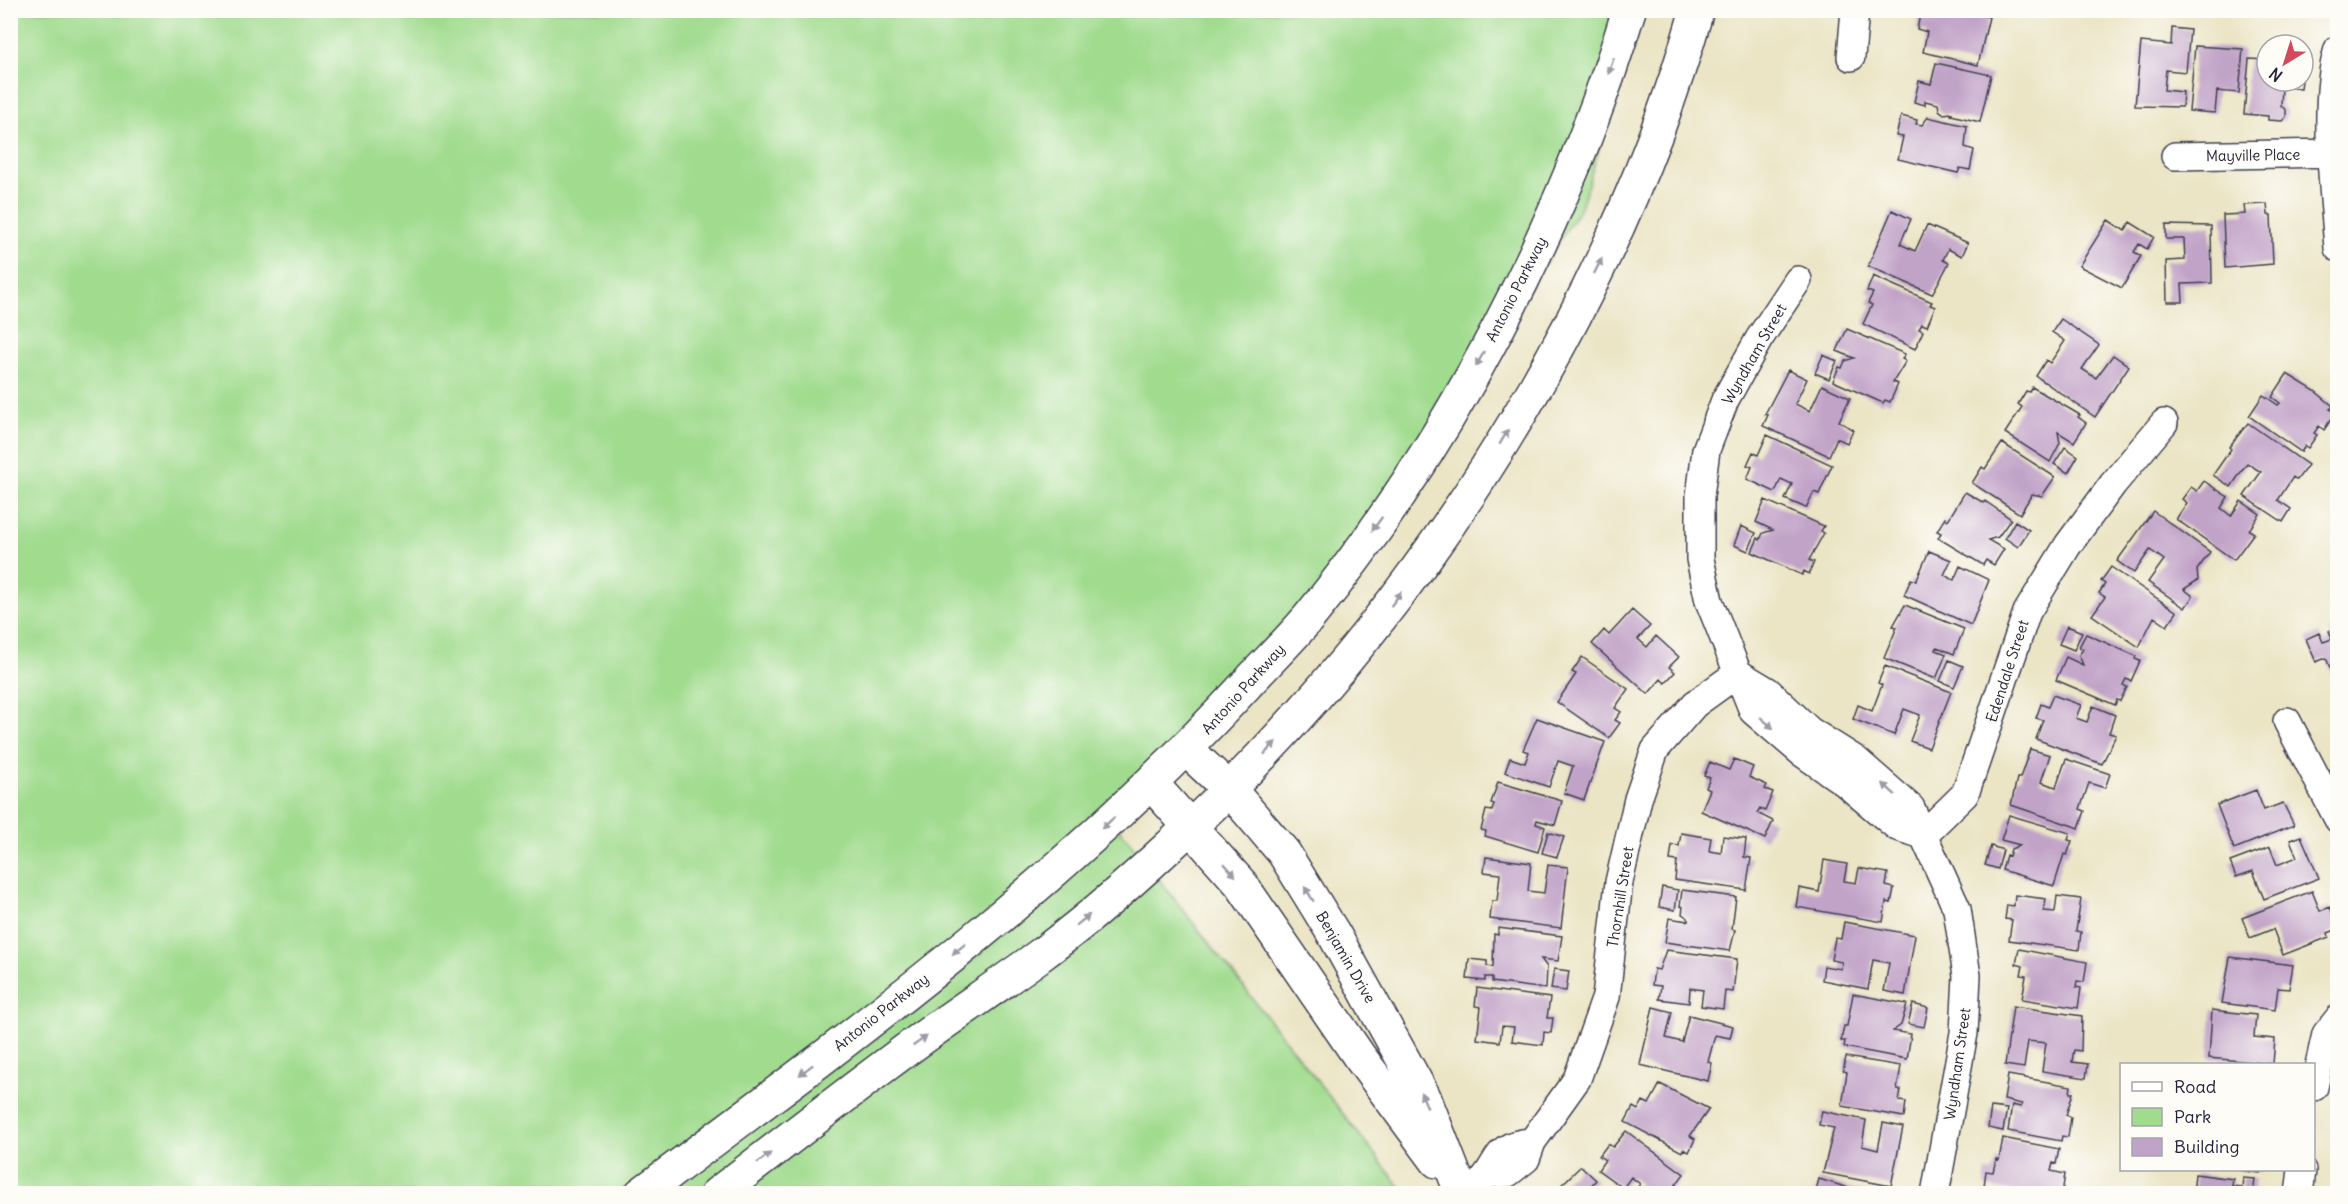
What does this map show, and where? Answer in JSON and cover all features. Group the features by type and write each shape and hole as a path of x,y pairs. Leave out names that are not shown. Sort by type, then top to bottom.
{"main road":[{"name":"Antonio Parkway","path":"641,1194 803,1074 1042,882 1186,749 1309,616 1410,477 1498,326 1552,218 1588,131 1629,10"},
{"path":"717,1194 906,1050 1037,957 1116,894 1230,790 1301,715 1387,611 1458,512 1536,384 1601,261 1649,148 1697,10"},
{"name":"Benjamin Drive","path":"1186,749 1230,790 1284,853 1335,936 1424,1097 1462,1194"},
{"name":"Benjamin Drive","path":"1151,783 1241,884 1359,1056 1462,1194"}],"street":[{"path":"1851,57 1855,10"},
{"path":"2337,49 2332,67 2331,153 2337,248"},
{"name":"Mayville Place","path":"2175,156 2331,153"},
{"name":"Wyndham Street","path":"1798,280 1759,339 1725,400 1706,450 1700,496 1700,559 1709,601 1753,711 1802,753 1845,783 1898,826 1923,835 1957,909 1966,976 1962,1045 1935,1194"},
{"name":"Edendale Street","path":"1923,835 1965,794 2026,612 2068,545 2113,484 2164,423"},
{"name":"Thornhill Street","path":"1469,1194 1489,1174 1496,1157 1515,1143 1532,1142 1577,1079 1606,997 1619,882 1638,799 1655,750 1695,704 1738,674"},
{"path":"2287,721 2337,819"},
{"path":"2315,1079 2326,1034 2337,1019"},
{"path":"2320,1058 2337,1080"},
{"path":"2299,1194 2302,1171"}],"green space":[{"path":"10,11 1642,11 1581,207 1319,621 1108,814 1405,1193 11,1193"}],"building":[{"path":"1921,10 1941,12 1940,16 1945,10 1959,10 1989,17 1978,65 1923,52 1927,32 1917,29"},
{"path":"2172,28 2190,30 2186,72 2166,70 2164,90 2183,92 2182,107 2135,106 2141,42 2171,45"},
{"path":"2195,46 2243,49 2239,93 2217,91 2215,113 2189,111"},
{"path":"2249,59 2255,59 2255,93 2282,93 2281,106 2286,110 2286,117 2282,121 2268,120 2268,116 2244,114"},
{"path":"1936,63 1991,75 1980,122 1951,115 1952,113 1944,114 1939,110 1938,104 1925,101 1925,105 1914,102 1919,81 1931,84"},
{"path":"1901,116 1917,120 1916,124 1922,125 1928,117 1967,126 1965,147 1974,150 1970,170 1960,168 1958,173 1898,159 1903,137 1896,136"},
{"path":"2267,204 2268,215 2271,215 2273,264 2225,268 2223,215 2245,214 2244,205"},
{"path":"1892,210 1911,219 1900,244 1915,251 1927,225 1968,243 1962,256 1948,249 1943,260 1949,263 1932,294 1868,266"},
{"path":"2108,220 2125,231 2130,222 2154,237 2147,249 2139,244 2134,252 2141,256 2122,288 2079,266"},
{"path":"2166,225 2211,226 2212,283 2182,284 2183,302 2167,302 2166,261 2185,260 2184,239 2166,239"},
{"path":"1873,276 1932,302 1930,305 1935,307 1927,326 1922,324 1919,329 1923,331 1915,349 1863,324 1872,305 1868,303 1873,293 1867,291"},
{"path":"2061,319 2099,345 2082,369 2096,378 2113,355 2129,366 2095,417 2036,376 2046,360 2050,363 2065,341 2052,332"},
{"path":"1847,329 1905,354 1902,359 1906,361 1893,382 1898,384 1890,402 1885,400 1883,403 1833,381 1839,367 1842,368 1845,361 1854,358 1837,351"},
{"path":"1823,355 1837,361 1829,379 1815,373"},
{"path":"1788,370 1807,379 1795,404 1810,411 1822,385 1850,398 1839,421 1853,430 1847,443 1837,438 1829,456 1763,426 1768,415 1765,414"},
{"path":"2287,374 2315,391 2333,406 2330,409 2336,412 2324,430 2319,426 2314,433 2317,435 2308,448 2305,446 2301,452 2249,416 2263,395 2278,405 2280,403 2272,397"},
{"path":"2032,387 2080,415 2078,417 2086,423 2074,442 2058,432 2060,443 2050,462 2005,433 2022,407 2018,404 2026,391 2029,392"},
{"path":"2248,423 2308,465 2297,480 2293,477 2278,500 2291,509 2283,522 2244,496 2261,472 2247,463 2231,487 2213,475 2231,449 2229,447"},
{"path":"1767,435 1832,465 1819,494 1814,492 1806,508 1785,499 1792,484 1781,479 1775,492 1747,479 1752,467 1747,465 1753,452 1758,455"},
{"path":"2002,443 2055,477 2042,496 2032,494 2020,514 1972,483 1982,467 1985,469"},
{"path":"2065,447 2078,456 2068,473 2054,464"},
{"path":"2204,481 2228,497 2221,508 2231,516 2241,501 2260,514 2249,530 2254,533 2234,560 2176,519 2187,503 2182,499 2191,487 2197,491"},
{"path":"1965,492 1984,503 1985,501 2011,519 1998,537 1988,540 2004,549 1994,565 1986,560 1983,565 1938,538 1941,533 1937,531 1945,518 1948,520"},
{"path":"1765,500 1824,526 1821,531 1824,533 1809,560 1814,562 1809,574 1804,571 1802,575 1752,552 1758,538 1760,540 1763,533 1773,530 1756,522"},
{"path":"2153,511 2210,552 2197,570 2198,580 2184,589 2193,596 2185,608 2148,582 2164,560 2150,550 2134,573 2117,561"},
{"path":"2015,521 2029,530 2018,547 2005,538"},
{"path":"1741,526 1756,533 1748,551 1734,545"},
{"path":"1929,551 1951,560 1944,575 1954,580 1960,566 1989,580 1971,625 1904,595 1911,579 1916,581"},
{"path":"2111,567 2177,612 2167,626 2154,617 2139,647 2092,615 2105,597 2099,593 2105,584 2101,581"},
{"path":"1905,605 1964,629 1954,654 1937,647 1936,650 1946,654 1936,679 1884,658 1897,627 1893,626"},
{"path":"1632,610 1650,626 1638,639 1647,647 1656,636 1679,657 1669,667 1675,672 1665,683 1661,679 1648,694 1592,644 1604,630 1609,635"},
{"path":"2067,626 2082,632 2074,650 2059,644"},
{"path":"2338,628 2338,679 2335,680 2326,658 2316,662 2306,639 2319,633 2323,642 2332,639 2329,631"},
{"path":"2086,634 2136,656 2135,659 2140,661 2131,681 2126,679 2123,685 2127,687 2120,701 2117,700 2115,705 2056,680 2066,657 2083,665 2079,655 2083,649 2079,647"},
{"path":"1582,657 1628,689 1615,708 1621,712 1615,720 1620,723 1609,738 1557,702 1576,674 1572,672"},
{"path":"1949,660 1963,666 1954,687 1940,681"},
{"path":"1885,666 1951,692 1929,748 1910,741 1920,715 1904,709 1894,735 1853,719 1858,705 1872,711 1882,685 1878,683"},
{"path":"2053,695 2081,705 2076,718 2087,722 2093,706 2115,715 2109,733 2116,735 2102,764 2036,739 2043,720 2036,718 2041,704 2048,707"},
{"path":"1537,718 1605,742 1584,800 1564,793 1573,766 1558,761 1549,787 1505,772 1510,758 1525,763 1529,752 1523,750"},
{"path":"2030,749 2050,755 2041,782 2056,787 2066,759 2110,774 2105,788 2089,783 2080,809 2085,811 2079,828 2011,805 2017,778 2020,778"},
{"path":"1734,759 1753,767 1749,777 1767,785 1765,789 1773,792 1765,811 1760,808 1757,813 1773,821 1765,839 1701,811 1710,790 1706,788 1710,778 1704,776 1710,762 1729,770"},
{"path":"1498,782 1562,801 1555,825 1537,820 1536,824 1545,827 1538,852 1485,836 1486,831 1481,830 1486,810 1492,811 1494,804 1491,803"},
{"path":"2256,790 2264,810 2283,803 2294,825 2234,849 2217,805"},
{"path":"2009,815 2070,833 2068,840 2072,841 2067,855 2064,854 2054,886 2002,870 2006,855 2009,856 2011,849 2020,845 2001,840"},
{"path":"1548,832 1564,837 1557,857 1542,853"},
{"path":"1681,833 1711,838 1709,851 1721,853 1723,836 1746,839 1744,857 1751,858 1746,890 1675,880 1677,861 1670,860 1672,845 1679,846"},
{"path":"2301,836 2319,878 2264,899 2253,871 2236,877 2230,862 2270,847 2277,865 2297,857 2290,840"},
{"path":"1991,846 2003,850 1998,869 1985,865"},
{"path":"1486,857 1531,863 1528,891 1544,893 1548,865 1568,867 1561,928 1490,919 1492,901 1497,901 1500,874 1484,872"},
{"path":"1824,860 1847,864 1844,881 1856,883 1859,868 1888,873 1886,886 1894,888 1891,903 1886,902 1883,922 1796,907 1799,888 1819,892"},
{"path":"1662,887 1678,890 1675,910 1659,907"},
{"path":"1682,890 1736,897 1732,929 1735,930 1730,951 1665,942 1669,918 1688,921 1688,918 1682,914 1683,907 1680,906"},
{"path":"2312,891 2320,911 2330,907 2338,927 2328,933 2329,937 2283,955 2273,929 2250,938 2242,918"},
{"path":"2015,895 2046,899 2044,911 2055,912 2057,896 2081,899 2076,931 2081,932 2079,950 2009,940 2012,920 2005,919 2007,905 2014,906"},
{"path":"1844,922 1915,935 1905,995 1884,991 1889,963 1873,960 1868,989 1822,980 1824,966 1841,969 1842,962 1831,960 1835,938 1841,939"},
{"path":"1498,928 1562,936 1558,961 1541,959 1547,967 1546,989 1492,982 1492,977 1485,977 1485,981 1467,979 1469,959 1487,961 1487,966 1493,967 1494,934 1498,935"},
{"path":"2019,949 2087,962 2084,982 2077,981 2076,987 2081,988 2078,1008 2022,999 2026,976 2021,975 2023,966 2016,964"},
{"path":"1666,950 1737,959 1733,992 1725,991 1723,1009 1701,1006 1703,990 1690,988 1689,1003 1659,999 1661,986 1652,985 1654,969 1659,970"},
{"path":"2230,957 2293,965 2289,989 2278,988 2275,1010 2222,1003"},
{"path":"1554,969 1569,971 1566,991 1551,989"},
{"path":"1477,988 1550,998 1547,1018 1553,1018 1551,1033 1544,1032 1543,1045 1512,1041 1514,1027 1502,1026 1500,1042 1477,1039 1481,1007 1475,1006"},
{"path":"1853,994 1907,1004 1901,1025 1893,1031 1911,1034 1907,1059 1844,1047 1845,1041 1841,1041 1844,1026 1847,1026"},
{"path":"1913,1004 1928,1008 1924,1027 1908,1024"},
{"path":"2013,1006 2082,1016 2081,1051 2074,1050 2072,1062 2088,1064 2086,1078 2042,1071 2046,1043 2028,1041 2024,1068 2005,1065"},
{"path":"1653,1007 1672,1012 1666,1038 1682,1042 1689,1015 1733,1026 1730,1038 1715,1035 1708,1062 1712,1063 1708,1081 1640,1065"},
{"path":"2212,1010 2256,1015 2254,1037 2275,1039 2273,1063 2209,1058"},
{"path":"1846,1057 1901,1066 1897,1090 1901,1090 1899,1101 1906,1102 1904,1117 1842,1106 1847,1072 1843,1071"},
{"path":"2008,1075 2071,1086 2070,1093 2073,1093 2066,1115 2071,1117 2068,1137 2062,1136 2061,1141 2008,1131 2012,1105 2021,1107 2022,1104 2004,1100"},
{"path":"1660,1084 1709,1109 1690,1136 1695,1139 1689,1152 1683,1149 1682,1152 1625,1122 1633,1107 1638,1110 1643,1101 1649,1104"},
{"path":"1991,1107 2007,1109 2003,1131 1988,1128"},
{"path":"1822,1111 1866,1120 1862,1146 1878,1150 1883,1123 1903,1127 1891,1186 1823,1173 1834,1128 1819,1125"},
{"path":"1626,1131 1684,1174 1669,1194 1633,1194 1640,1184 1631,1177 1623,1188 1598,1170 1605,1160 1599,1156 1608,1144 1613,1147"},
{"path":"2003,1138 2059,1149 2056,1164 2053,1163 2051,1171 2065,1174 2062,1194 2025,1194 1984,1186 1986,1171 1993,1172 1996,1159 1999,1160"},
{"path":"1581,1166 1596,1180 1584,1194 1552,1194"},
{"path":"2195,1174 2233,1179 2232,1186 2242,1187 2243,1178 2255,1179 2253,1194 2193,1194"},
{"path":"1819,1179 1866,1193 1866,1194 1815,1194"}]}
